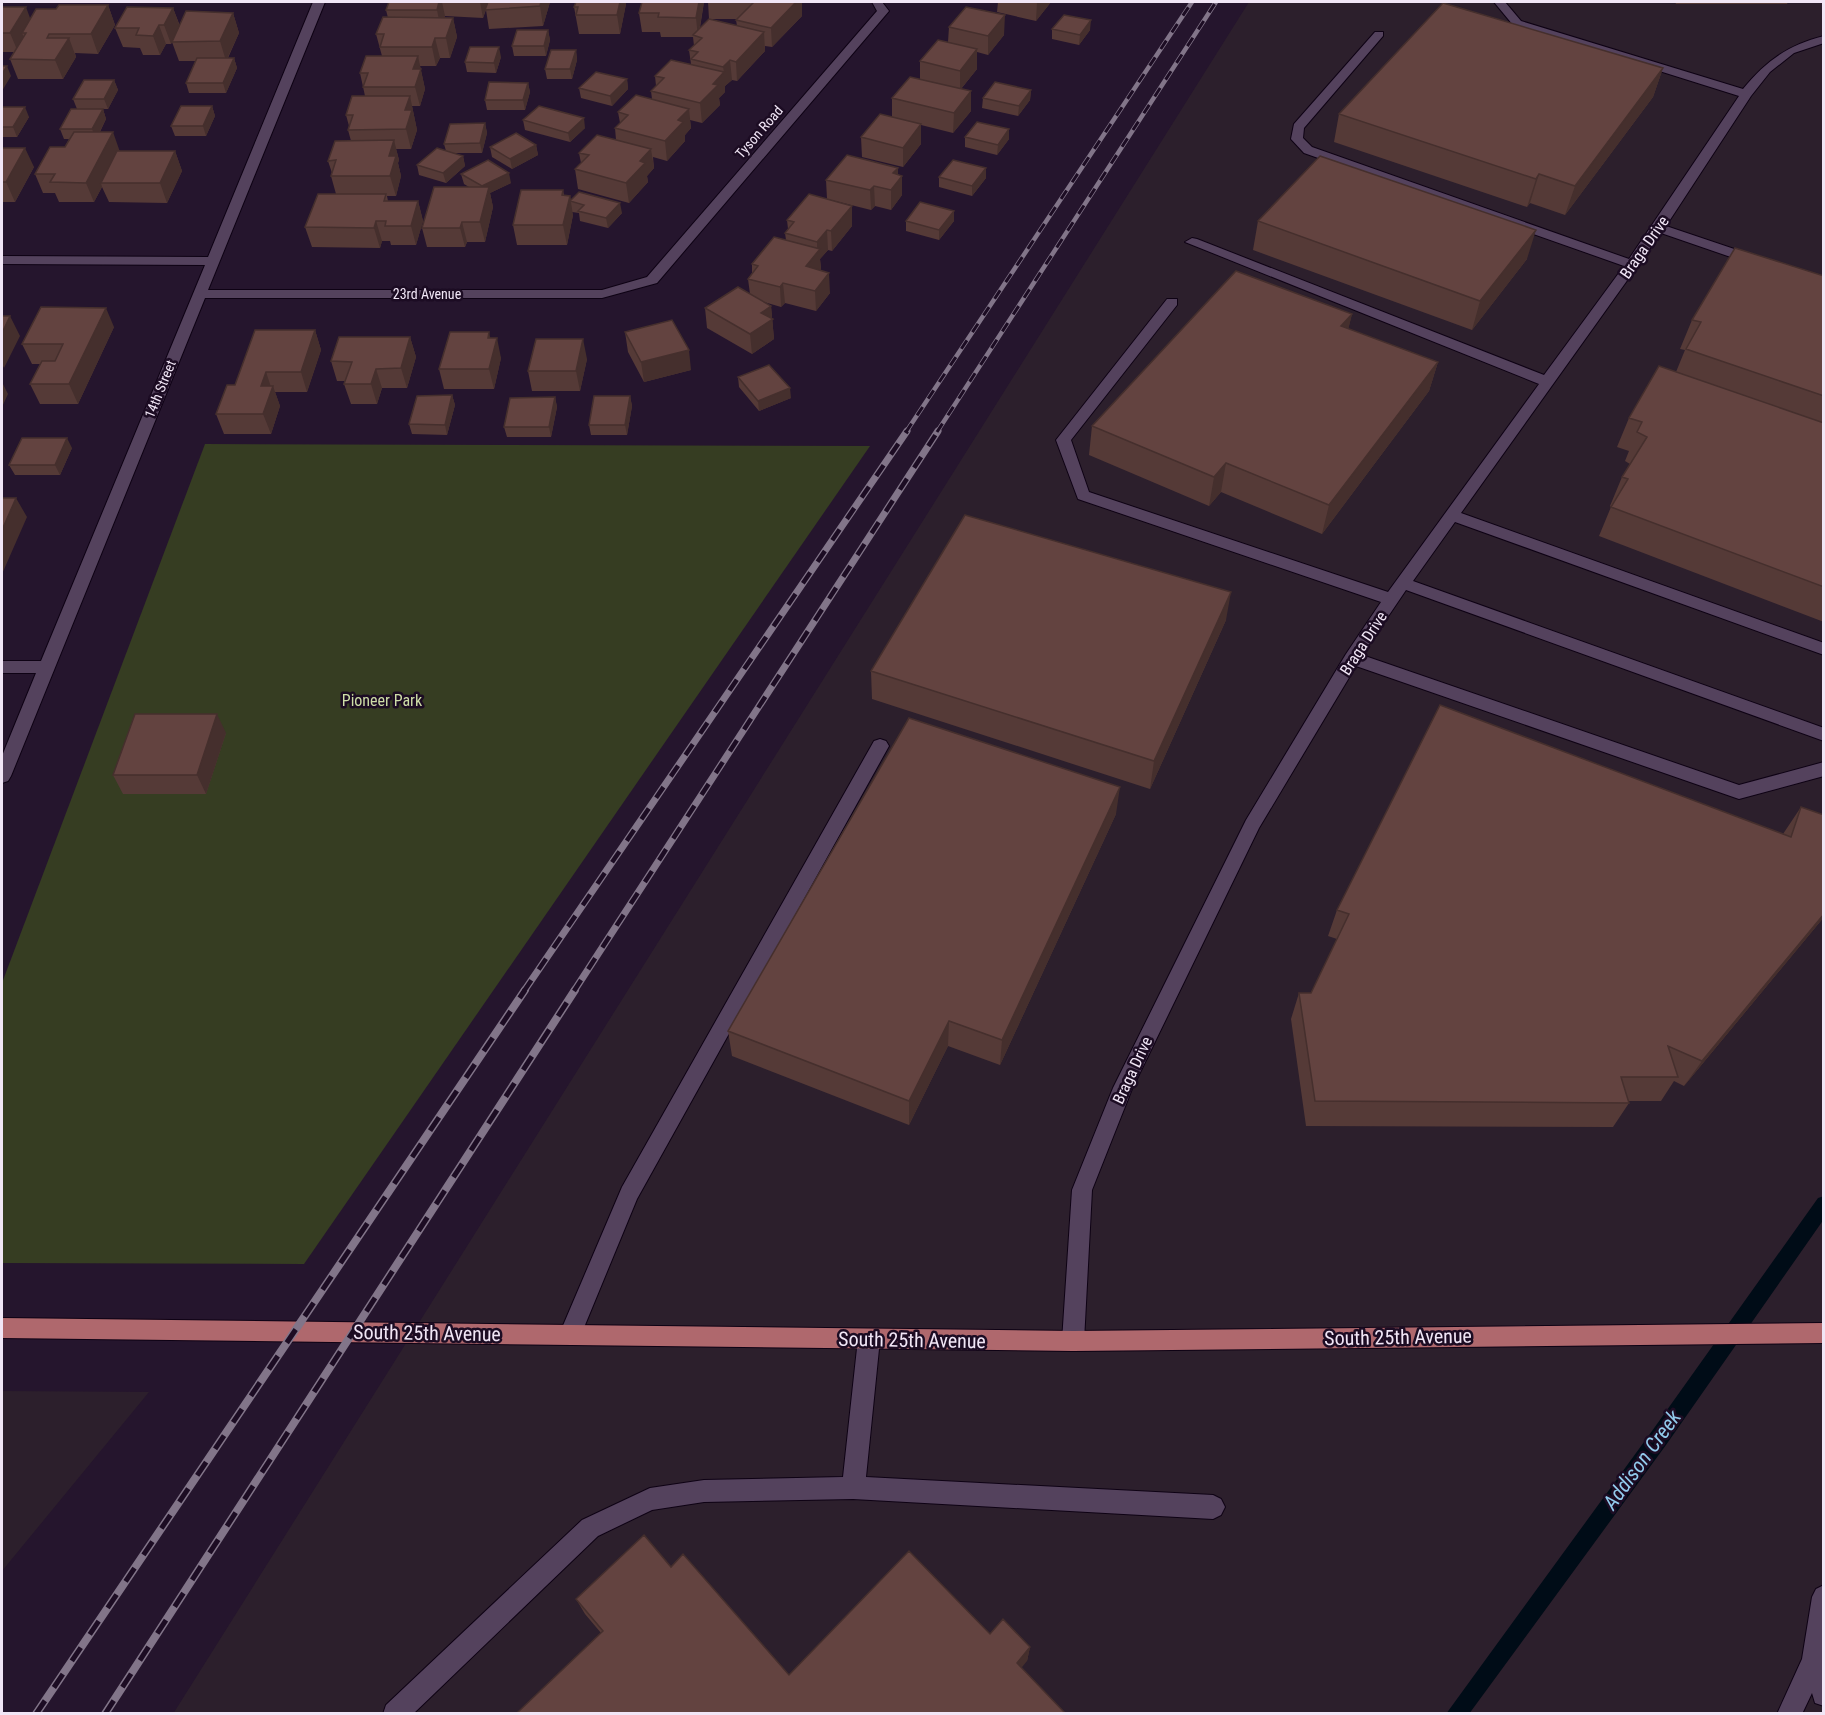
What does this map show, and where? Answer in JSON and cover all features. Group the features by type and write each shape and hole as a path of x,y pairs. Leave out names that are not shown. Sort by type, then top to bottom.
{"main road":[{"name":"South 25th Avenue","path":"2,1328 1073,1341 1824,1333"}],"street":[{"name":"14th Street","path":"2,776 319,2"},
{"name":"Tyson Road","path":"652,280 880,6 893,2"},
{"path":"1499,2 1517,23 1746,94"},
{"path":"1378,34 1298,127 1297,139 1308,150 1632,264"},
{"name":"Braga Drive","path":"1073,1341 1082,1190 1123,1088 1252,825 1352,658 1391,599 1658,228 1746,94 1766,69 1780,58 1790,51 1824,39"},
{"path":"1658,228 1767,265"},
{"path":"1192,242 1548,382"},
{"path":"2,260 212,261"},
{"name":"23rd Avenue","path":"199,294 602,294 652,280"},
{"path":"1172,302 1063,440 1083,495 1391,599"},
{"path":"1452,515 1824,650"},
{"path":"1403,583 1824,735"},
{"path":"1352,658 1739,792 1824,769"},
{"path":"2,667 46,667"},
{"path":"570,1335 629,1194 880,746"},
{"path":"853,1488 869,1340"},
{"path":"395,1713 590,1528 650,1499 704,1491 853,1488 1213,1507"},
{"path":"1789,1713 1814,1661 1824,1597"},
{"path":"1814,1661 1824,1694"}],"shaded area":[{"path":"1249,2 1823,2 1823,1713 173,1714"},
{"path":"2,1391 149,1392 2,1571"}],"green space":[{"name":"Pioneer Park","path":"205,444 870,446 304,1264 2,1263 2,983"}],"building":[{"path":"389,2 439,2 437,10 386,10"},
{"path":"488,2 541,2 540,6 485,10"},
{"path":"576,2 620,2 617,15 576,15 578,7 574,7"},
{"path":"642,2 699,2 696,18 658,17 659,13 639,13"},
{"path":"754,2 796,2 771,28 736,20"},
{"path":"1443,3 1663,68 1575,186 1539,174 1536,179 1339,114"},
{"path":"59,5 108,5 91,34 49,34 47,38 69,38 55,60 10,59 26,33 22,33 36,9 56,9"},
{"path":"2,7 26,7 10,33 2,33"},
{"path":"127,7 173,8 164,25 159,25 153,36 136,35 139,28 115,28"},
{"path":"966,7 1005,15 988,36 949,27"},
{"path":"186,11 233,13 220,41 172,42"},
{"path":"1064,15 1091,20 1080,35 1052,29"},
{"path":"383,17 453,18 446,38 435,38 432,47 380,47 384,34 376,34"},
{"path":"709,19 764,32 736,62 730,60 723,67 691,59 698,52 689,50 702,38 693,35"},
{"path":"517,30 548,30 544,46 512,46"},
{"path":"938,40 977,49 960,71 920,61"},
{"path":"470,47 499,47 494,63 465,62"},
{"path":"551,50 576,50 570,69 545,69"},
{"path":"366,56 418,56 413,69 421,69 415,87 363,87 368,73 360,73"},
{"path":"197,58 234,58 223,83 186,83"},
{"path":"671,60 724,72 713,84 718,85 700,103 651,91 664,78 655,76"},
{"path":"596,72 627,79 610,96 579,88"},
{"path":"910,77 971,91 954,113 892,98"},
{"path":"84,80 114,80 104,99 73,99"},
{"path":"489,82 528,83 523,100 485,100"},
{"path":"995,82 1031,90 1019,106 983,98"},
{"path":"636,95 689,109 678,120 683,122 665,141 615,128 628,115 618,112"},
{"path":"352,96 410,96 405,110 412,110 406,129 348,130 353,115 346,115"},
{"path":"181,106 212,106 203,126 171,126"},
{"path":"539,106 584,118 568,133 523,120"},
{"path":"2,107 25,107 13,127 2,127"},
{"path":"71,109 103,109 92,129 60,129"},
{"path":"880,114 921,124 903,148 861,137"},
{"path":"977,122 1009,129 998,145 965,137"},
{"path":"485,123 480,143 444,144 450,124"},
{"path":"74,132 113,132 86,183 50,182 55,174 35,174 50,147 65,147"},
{"path":"516,133 536,145 510,159 490,147"},
{"path":"597,135 651,149 640,161 645,163 626,183 575,169 589,155 579,153"},
{"path":"394,140 389,156 396,156 390,176 331,176 336,160 328,161 335,141"},
{"path":"2,148 25,148 6,182 2,182"},
{"path":"437,148 463,156 443,173 417,165"},
{"path":"117,151 175,151 160,183 101,183"},
{"path":"847,155 898,168 893,173 902,176 891,190 874,186 870,190 826,180"},
{"path":"1320,156 1536,230 1480,301 1258,221"},
{"path":"488,160 509,173 482,186 461,174"},
{"path":"953,160 986,168 972,186 939,177"},
{"path":"434,187 489,187 480,222 462,222 460,228 422,228"},
{"path":"521,190 563,190 562,195 570,196 563,225 513,225"},
{"path":"579,192 620,203 606,218 578,211 584,205 570,201"},
{"path":"318,194 386,194 384,201 418,201 411,226 385,226 386,221 376,221 374,228 305,227"},
{"path":"809,194 852,206 831,231 827,230 817,242 785,233 794,222 787,220"},
{"path":"920,202 954,211 939,230 906,221"},
{"path":"774,237 820,249 806,266 829,273 815,291 783,283 780,287 748,279 758,266 752,264"},
{"path":"1735,248 1824,276 1824,396 1686,349 1701,322 1692,320"},
{"path":"1236,271 1352,314 1341,326 1438,362 1329,505 1226,463 1214,477 1092,426"},
{"path":"738,287 771,306 761,313 773,319 750,334 705,308"},
{"path":"41,307 106,308 69,384 30,384 42,361 55,361 63,344 22,344"},
{"path":"2,316 10,316 2,333"},
{"path":"672,320 689,350 641,362 625,332"},
{"path":"255,330 315,330 301,372 266,372 261,386 273,386 263,414 216,414 227,385 235,385"},
{"path":"450,332 489,332 488,338 497,338 489,369 439,369"},
{"path":"339,337 410,337 401,368 376,369 371,384 344,384 352,362 331,361"},
{"path":"536,339 583,339 576,371 528,371"},
{"path":"769,365 790,388 758,401 738,377"},
{"path":"1659,366 1824,423 1824,587 1611,507 1628,479 1622,477 1647,437 1637,432 1642,422 1629,418"},
{"path":"452,395 445,425 409,424 417,396"},
{"path":"594,396 630,396 625,425 589,425"},
{"path":"555,397 549,427 504,427 510,398"},
{"path":"22,438 67,438 55,465 9,465"},
{"path":"2,498 16,498 2,530"},
{"path":"965,515 1231,592 1154,761 871,671"},
{"path":"1440,705 1791,837 1801,807 1824,815 1824,914 1702,1061 1668,1046 1678,1077 1621,1077 1629,1103 1315,1101 1299,993 1311,993 1349,914 1337,910"},
{"path":"135,714 217,714 197,775 113,775"},
{"path":"909,718 1120,787 1002,1040 949,1021 909,1101 728,1031"},
{"path":"644,1535 671,1567 683,1554 789,1675 909,1551 990,1634 1003,1619 1030,1647 1017,1663 1065,1713 517,1713 603,1631 576,1599"}],"waterway":[{"name":"Addison Creek","path":"1456,1714 1659,1438 1824,1204"}],"railway":[{"path":"906,432 1192,2"},
{"path":"937,432 1216,2"},
{"path":"524,991 907,431"},
{"path":"574,991 938,431"},
{"path":"36,1714 525,990"},
{"path":"105,1714 575,990"}]}
